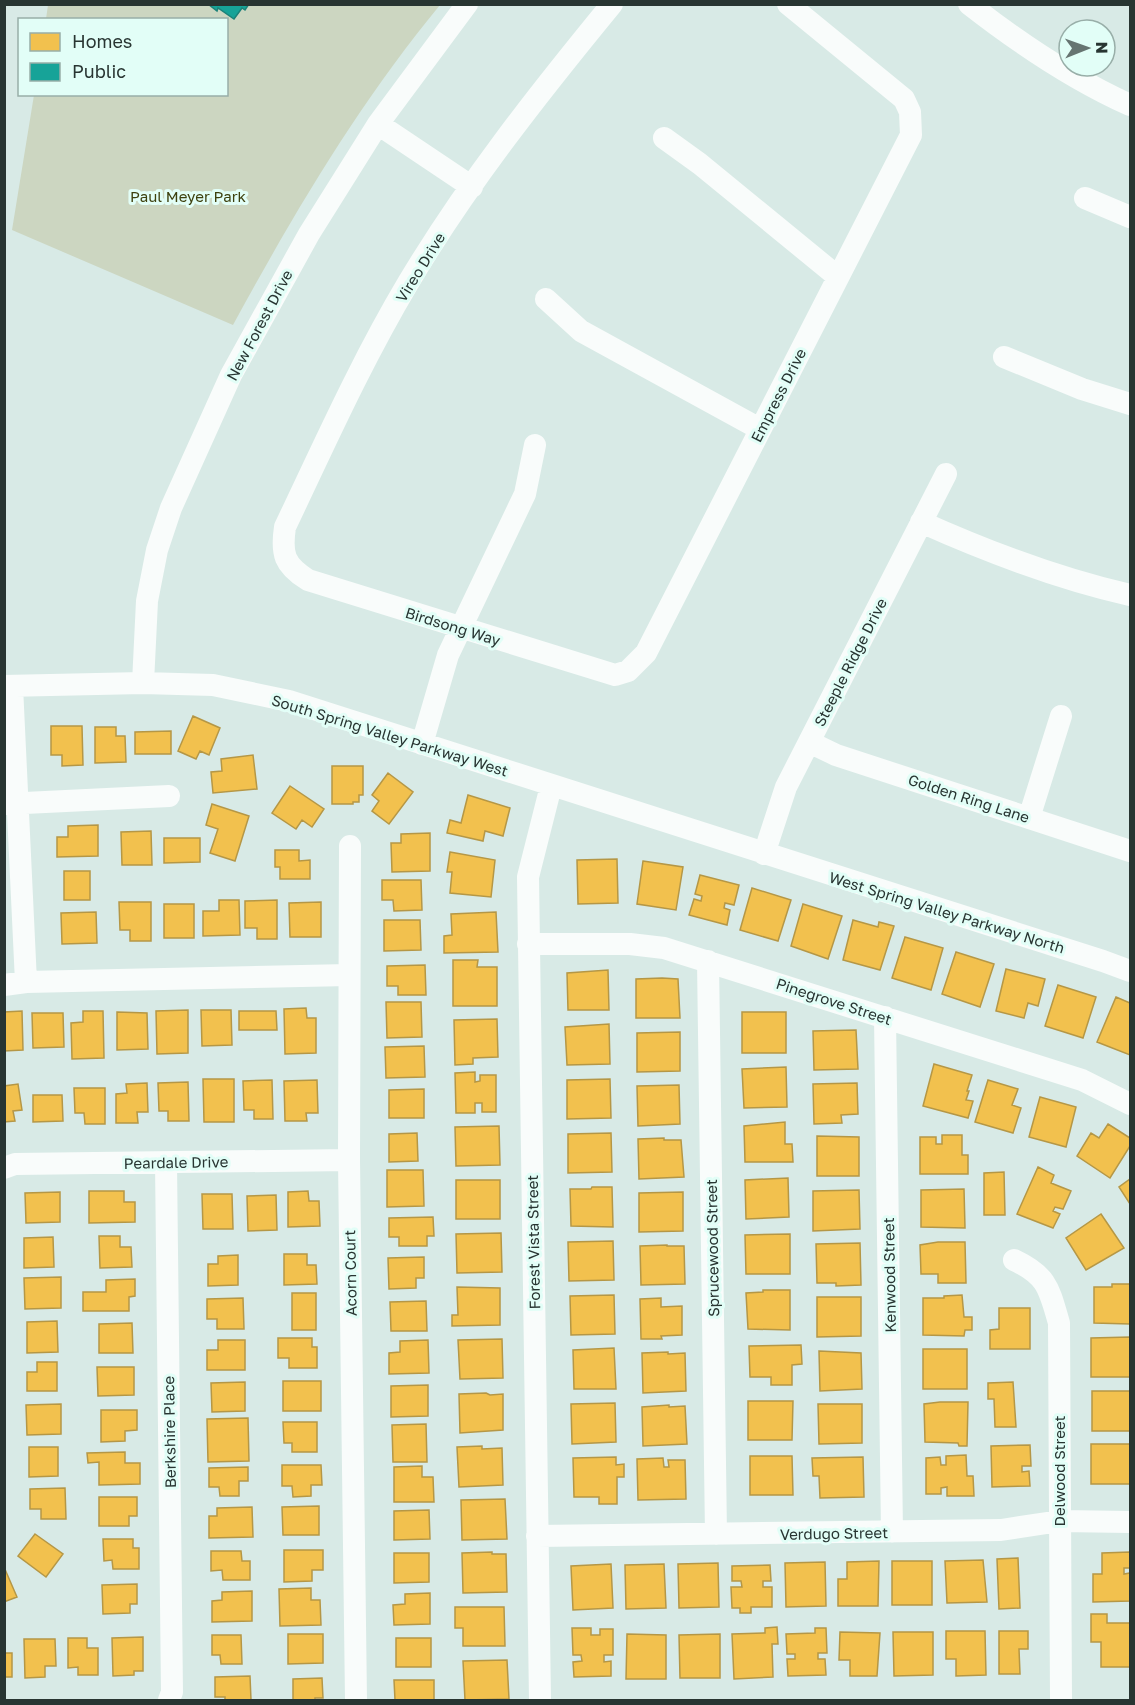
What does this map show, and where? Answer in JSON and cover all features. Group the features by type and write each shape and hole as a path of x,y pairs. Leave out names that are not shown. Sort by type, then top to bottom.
{"street":[{"name":"New Forest Drive","path":"143,683 147,600 157,550 171,508 231,375 309,234 378,124 467,4"},
{"name":"Vireo Drive","path":"286,560 282,545 285,527 343,403 408,283 472,187 541,91 612,4"},
{"name":"Empress Drive","path":"628,671 646,653 911,135 910,112 904,99 788,4"},
{"path":"969,4 1028,49 1100,92 1131,105"},
{"path":"378,124 472,187"},
{"path":"664,138 700,164 838,277"},
{"path":"1085,198 1131,217"},
{"path":"546,299 581,331 760,429"},
{"path":"1004,357 1082,389 1131,404"},
{"path":"422,744 448,655 525,494 535,445"},
{"name":"Steeple Ridge Drive","path":"764,854 786,788 946,474"},
{"path":"921,522 973,545 1098,588 1131,595"},
{"name":"Birdsong Way","path":"286,560 295,572 308,580 615,675 628,671"},
{"name":"South Spring Valley Parkway West","path":"8,686 143,683 213,685 289,701 764,854"},
{"path":"8,686 15,983 350,975"},
{"path":"1029,818 1061,716"},
{"name":"Golden Ring Lane","path":"809,742 836,755 1131,851"},
{"name":"Forest Vista Street","path":"540,1701 528,877 551,786"},
{"path":"11,803 170,796"},
{"name":"Acorn Court","path":"350,846 349,1160 356,1701"},
{"name":"West Spring Valley Parkway North","path":"764,854 1131,971"},
{"name":"Pinegrove Street","path":"528,944 630,944 664,948 1082,1080 1131,1104"},
{"name":"Sprucewood Street","path":"708,961 716,1534"},
{"name":"Kenwood Street","path":"885,1017 892,1532"},
{"name":"Peardale Drive","path":"4,1168 15,1164 349,1160"},
{"name":"Berkshire Place","path":"166,1162 172,1692 169,1701"},
{"name":"Delwood Street","path":"1014,1260 1033,1269 1049,1289 1059,1323 1061,1701"},
{"name":"Verdugo Street","path":"537,1536 1001,1530 1060,1521 1131,1522"}],"green space":[{"name":"Paul Meyer Park","path":"48,5 440,5 382,81 329,160 233,325 12,230 34,96 228,96 228,18 46,18"}],"building: Homes":[{"path":"193,716 220,728 209,755 200,751 196,759 178,751"},
{"path":"51,726 82,726 83,765 62,766 62,755 51,755"},
{"path":"95,727 116,727 116,736 125,736 126,762 95,763"},
{"path":"171,731 171,754 135,754 135,732"},
{"path":"253,755 257,789 213,793 211,772 222,771 221,759"},
{"path":"332,766 363,766 363,795 359,795 359,802 332,804"},
{"path":"388,773 413,792 389,824 372,811 379,801 372,795"},
{"path":"290,786 324,809 312,827 302,820 296,829 272,813"},
{"path":"468,795 510,808 503,836 485,831 483,841 447,833 450,820 461,823"},
{"path":"212,804 249,816 235,861 210,853 218,829 206,825"},
{"path":"98,825 98,856 57,857 57,837 68,837 68,826"},
{"path":"151,831 152,865 122,865 121,832"},
{"path":"430,833 430,871 392,872 391,843 401,843 401,834"},
{"path":"164,838 200,838 200,862 164,863"},
{"path":"275,850 299,850 299,861 310,860 310,879 280,879 280,867 275,867"},
{"path":"450,852 495,860 491,897 450,893 452,872 447,872"},
{"path":"617,859 618,903 578,904 577,860"},
{"path":"643,861 683,867 676,910 637,904"},
{"path":"64,871 90,871 90,900 64,900"},
{"path":"700,875 739,885 734,905 725,903 724,908 730,910 727,925 689,915 694,899 701,901 702,896 695,894"},
{"path":"382,880 421,880 422,910 394,911 393,900 382,900"},
{"path":"752,888 791,900 778,941 740,930"},
{"path":"219,900 239,900 240,935 203,936 203,911 219,911"},
{"path":"277,900 277,939 257,939 257,928 245,928 245,901"},
{"path":"119,902 151,902 151,941 130,941 130,930 120,930"},
{"path":"321,902 321,937 290,937 289,903"},
{"path":"164,904 194,904 194,938 164,938"},
{"path":"803,904 842,916 828,959 791,946"},
{"path":"96,912 97,943 62,944 61,913"},
{"path":"496,912 498,952 444,953 444,936 452,935 451,914"},
{"path":"384,920 420,920 421,950 384,951"},
{"path":"853,920 878,927 879,922 894,926 880,970 843,960"},
{"path":"905,937 943,948 931,990 892,978"},
{"path":"956,952 994,964 980,1007 942,994"},
{"path":"453,960 478,960 477,967 497,967 497,1006 453,1006"},
{"path":"425,965 426,995 398,995 398,986 387,986 387,966"},
{"path":"1006,969 1045,979 1038,1006 1028,1003 1024,1018 996,1011"},
{"path":"608,970 609,1010 568,1010 567,973"},
{"path":"636,979 678,979 680,1018 636,1018"},
{"path":"1058,985 1096,997 1083,1038 1045,1026"},
{"path":"1116,997 1130,1003 1130,1055 1097,1042"},
{"path":"386,1002 421,1002 422,1037 387,1038"},
{"path":"306,1008 307,1018 316,1018 316,1053 285,1054 284,1009"},
{"path":"188,1010 188,1053 157,1054 156,1011"},
{"path":"201,1010 231,1010 232,1045 202,1046"},
{"path":"22,1011 23,1050 4,1051 4,1012"},
{"path":"83,1011 103,1011 104,1058 72,1059 71,1023 83,1022"},
{"path":"239,1011 276,1011 277,1030 239,1030"},
{"path":"117,1012 147,1013 148,1049 117,1050"},
{"path":"742,1012 786,1012 786,1053 742,1053"},
{"path":"32,1013 63,1013 64,1047 33,1048"},
{"path":"497,1019 498,1057 473,1058 473,1064 455,1065 454,1020"},
{"path":"609,1024 610,1064 567,1065 565,1027"},
{"path":"856,1030 858,1069 814,1070 813,1031"},
{"path":"680,1032 680,1071 637,1072 637,1033"},
{"path":"424,1046 425,1077 386,1078 385,1047"},
{"path":"934,1064 972,1075 966,1100 973,1101 968,1118 923,1106"},
{"path":"786,1067 787,1107 744,1108 742,1069"},
{"path":"475,1072 475,1082 480,1081 480,1075 496,1075 496,1112 482,1112 482,1103 475,1103 475,1113 456,1113 455,1073"},
{"path":"203,1079 234,1079 234,1122 204,1122"},
{"path":"610,1079 611,1118 567,1119 567,1080"},
{"path":"272,1080 273,1119 254,1119 254,1110 244,1110 243,1081"},
{"path":"317,1080 318,1113 306,1113 307,1121 285,1121 284,1081"},
{"path":"988,1080 1018,1089 1012,1105 1021,1108 1013,1133 975,1122"},
{"path":"188,1082 189,1121 168,1121 168,1111 159,1111 158,1083"},
{"path":"147,1083 148,1112 137,1112 138,1123 116,1123 116,1094 127,1093 126,1084"},
{"path":"857,1083 858,1114 841,1115 842,1123 814,1124 813,1084"},
{"path":"18,1084 22,1110 13,1111 15,1121 4,1122 4,1086"},
{"path":"679,1085 680,1124 638,1126 637,1086"},
{"path":"74,1088 105,1088 105,1124 85,1124 84,1113 75,1113"},
{"path":"424,1089 424,1118 389,1118 389,1090"},
{"path":"33,1095 62,1095 63,1121 33,1122"},
{"path":"1040,1097 1076,1107 1066,1147 1029,1137"},
{"path":"785,1122 785,1144 792,1144 793,1162 745,1162 744,1126"},
{"path":"1108,1124 1130,1138 1130,1146 1110,1178 1077,1156 1091,1133 1099,1138"},
{"path":"499,1126 500,1165 456,1166 455,1127"},
{"path":"417,1133 418,1161 389,1162 389,1134"},
{"path":"611,1133 612,1172 568,1173 568,1134"},
{"path":"942,1135 962,1135 962,1155 968,1155 968,1174 920,1174 920,1137 936,1137 936,1144 942,1144"},
{"path":"817,1136 859,1137 859,1176 817,1176"},
{"path":"664,1138 664,1140 681,1140 684,1177 639,1179 638,1139"},
{"path":"1038,1167 1054,1175 1051,1183 1071,1191 1063,1209 1055,1207 1053,1211 1060,1214 1053,1228 1017,1214"},
{"path":"387,1170 423,1170 424,1206 387,1207"},
{"path":"1004,1172 1005,1215 984,1215 984,1173"},
{"path":"788,1178 789,1217 746,1219 745,1180"},
{"path":"1130,1179 1130,1204 1119,1187"},
{"path":"456,1180 500,1180 500,1219 456,1219"},
{"path":"592,1187 612,1187 613,1227 571,1226 570,1189 591,1189"},
{"path":"964,1189 965,1228 921,1227 921,1190"},
{"path":"859,1190 860,1229 813,1231 813,1191"},
{"path":"89,1191 124,1191 124,1202 135,1202 135,1222 89,1223"},
{"path":"308,1191 309,1201 319,1201 320,1226 288,1227 288,1192"},
{"path":"60,1192 60,1222 26,1223 25,1193"},
{"path":"683,1192 683,1231 639,1232 639,1193"},
{"path":"202,1194 232,1194 233,1229 203,1229"},
{"path":"276,1195 277,1230 248,1231 247,1196"},
{"path":"1101,1214 1124,1248 1086,1270 1066,1238"},
{"path":"433,1217 434,1236 427,1236 427,1246 399,1246 399,1237 389,1237 389,1218"},
{"path":"501,1233 502,1272 457,1273 456,1234"},
{"path":"790,1234 790,1274 746,1274 745,1235"},
{"path":"99,1236 120,1236 120,1247 131,1247 132,1267 100,1268"},
{"path":"53,1237 54,1267 24,1268 24,1238"},
{"path":"613,1241 614,1280 569,1281 568,1242"},
{"path":"965,1242 966,1283 938,1283 938,1274 921,1274 920,1245"},
{"path":"860,1243 861,1285 836,1286 836,1283 817,1283 816,1244"},
{"path":"640,1246 684,1246 685,1284 641,1285"},
{"path":"284,1254 307,1254 307,1265 316,1265 317,1284 284,1285"},
{"path":"238,1255 238,1285 208,1286 208,1264 218,1264 218,1256"},
{"path":"424,1257 424,1278 416,1278 416,1288 389,1289 388,1258"},
{"path":"61,1277 61,1308 25,1309 24,1278"},
{"path":"135,1279 135,1296 129,1297 129,1311 83,1311 83,1292 106,1292 106,1280"},
{"path":"1112,1284 1130,1284 1130,1324 1094,1323 1094,1287 1112,1287"},
{"path":"457,1287 500,1288 500,1325 452,1326 452,1315 458,1315"},
{"path":"763,1290 790,1290 790,1330 748,1329 746,1293 763,1292"},
{"path":"292,1293 316,1293 316,1330 292,1330"},
{"path":"614,1295 615,1334 571,1335 570,1296"},
{"path":"962,1295 964,1317 972,1317 972,1330 965,1330 964,1336 923,1335 923,1298"},
{"path":"817,1297 861,1297 861,1336 817,1337"},
{"path":"243,1298 244,1329 217,1329 217,1319 207,1319 207,1299"},
{"path":"661,1298 661,1307 682,1306 682,1335 661,1336 662,1339 641,1339 640,1299"},
{"path":"426,1301 427,1331 391,1331 390,1302"},
{"path":"999,1308 1030,1308 1030,1349 990,1349 990,1330 999,1329"},
{"path":"57,1321 58,1352 27,1353 27,1322"},
{"path":"132,1323 133,1353 99,1353 99,1324"},
{"path":"1130,1337 1130,1377 1091,1377 1091,1338"},
{"path":"278,1338 312,1338 312,1347 317,1347 317,1368 289,1368 289,1358 278,1358"},
{"path":"502,1339 503,1378 460,1379 458,1340"},
{"path":"218,1340 245,1340 245,1370 207,1370 207,1350 218,1350"},
{"path":"428,1340 429,1373 389,1374 389,1353 400,1352 400,1341"},
{"path":"801,1345 802,1364 792,1365 792,1385 771,1385 771,1377 750,1377 749,1346"},
{"path":"614,1348 616,1389 574,1389 573,1350"},
{"path":"923,1349 967,1349 967,1389 923,1389"},
{"path":"819,1351 861,1353 862,1389 820,1391"},
{"path":"668,1352 668,1354 685,1353 686,1391 643,1393 642,1353"},
{"path":"37,1362 57,1362 57,1391 27,1391 27,1372 37,1372"},
{"path":"97,1367 134,1367 134,1395 98,1396"},
{"path":"283,1381 321,1381 321,1411 283,1411"},
{"path":"245,1382 245,1411 212,1412 211,1383"},
{"path":"1013,1382 1016,1427 995,1427 994,1399 988,1399 988,1383"},
{"path":"428,1385 428,1416 391,1417 391,1386"},
{"path":"1092,1391 1130,1391 1130,1431 1092,1431"},
{"path":"459,1394 503,1394 503,1430 460,1433"},
{"path":"748,1401 793,1401 792,1440 748,1440"},
{"path":"968,1402 967,1446 959,1446 958,1443 925,1442 924,1404"},
{"path":"615,1403 616,1442 572,1444 571,1404"},
{"path":"61,1404 61,1434 27,1435 26,1405"},
{"path":"818,1404 862,1404 862,1443 819,1444"},
{"path":"669,1405 669,1407 685,1406 687,1444 643,1446 642,1407"},
{"path":"101,1410 137,1410 137,1430 125,1431 125,1441 101,1442"},
{"path":"248,1418 249,1461 208,1462 207,1419"},
{"path":"283,1422 317,1422 317,1452 292,1452 292,1443 284,1443"},
{"path":"426,1424 427,1462 393,1462 392,1425"},
{"path":"1091,1444 1130,1444 1130,1484 1091,1484"},
{"path":"1030,1445 1031,1466 1022,1466 1022,1472 1029,1471 1030,1486 992,1487 991,1446"},
{"path":"482,1446 482,1449 502,1448 503,1485 459,1487 457,1447"},
{"path":"29,1447 58,1447 58,1476 29,1477"},
{"path":"125,1452 125,1463 140,1463 140,1484 99,1485 99,1462 88,1463 87,1453"},
{"path":"966,1455 967,1476 973,1476 974,1496 947,1496 947,1487 941,1488 941,1494 926,1494 926,1458 940,1457 941,1465 946,1465 946,1456"},
{"path":"750,1456 792,1456 793,1495 750,1495"},
{"path":"616,1457 616,1465 624,1464 624,1477 617,1477 617,1504 599,1504 599,1497 574,1497 573,1458"},
{"path":"863,1457 864,1497 820,1498 819,1476 813,1476 812,1458"},
{"path":"663,1458 664,1467 669,1467 668,1460 685,1460 686,1499 638,1500 637,1459"},
{"path":"282,1465 321,1465 322,1485 311,1485 311,1496 293,1497 292,1486 282,1486"},
{"path":"422,1466 422,1477 433,1477 434,1502 394,1502 394,1467"},
{"path":"248,1467 248,1481 239,1481 239,1496 220,1496 219,1487 209,1487 209,1468"},
{"path":"65,1488 66,1519 41,1519 41,1509 30,1509 30,1489"},
{"path":"99,1497 137,1497 137,1516 129,1516 129,1526 99,1526"},
{"path":"505,1499 507,1539 462,1540 461,1500"},
{"path":"319,1506 319,1535 283,1535 282,1507"},
{"path":"252,1507 253,1537 209,1538 209,1516 217,1516 217,1508"},
{"path":"429,1510 430,1539 394,1540 394,1511"},
{"path":"35,1534 63,1554 46,1577 18,1556"},
{"path":"103,1539 133,1539 133,1548 139,1548 139,1569 113,1569 112,1560 104,1561"},
{"path":"284,1550 323,1550 323,1570 312,1570 312,1581 284,1582"},
{"path":"211,1551 241,1551 242,1561 250,1561 250,1580 223,1580 222,1570 211,1571"},
{"path":"492,1552 492,1554 506,1554 507,1592 463,1593 462,1553"},
{"path":"1130,1552 1130,1568 1124,1568 1124,1574 1130,1573 1130,1601 1093,1602 1093,1574 1102,1574 1102,1553"},
{"path":"394,1553 429,1553 429,1582 394,1583"},
{"path":"1018,1558 1020,1608 999,1609 997,1559"},
{"path":"983,1560 987,1602 947,1603 945,1561"},
{"path":"879,1561 878,1606 838,1606 838,1579 847,1579 847,1562"},
{"path":"892,1561 932,1561 932,1605 892,1605"},
{"path":"825,1562 826,1606 786,1607 785,1563"},
{"path":"718,1563 719,1607 679,1608 678,1564"},
{"path":"611,1564 613,1608 573,1610 571,1566"},
{"path":"664,1564 666,1608 626,1609 625,1565"},
{"path":"770,1565 771,1581 763,1581 763,1587 772,1587 772,1607 751,1607 751,1613 740,1613 740,1608 732,1608 731,1587 742,1587 741,1581 732,1581 732,1566"},
{"path":"4,1567 17,1597 4,1602"},
{"path":"137,1584 137,1604 130,1604 130,1613 103,1614 102,1585"},
{"path":"311,1588 311,1600 320,1600 321,1625 280,1626 279,1589"},
{"path":"252,1591 252,1621 212,1622 212,1601 222,1600 222,1592"},
{"path":"430,1593 430,1624 394,1625 393,1605 405,1604 405,1594"},
{"path":"455,1607 504,1607 505,1646 463,1646 463,1628 455,1628"},
{"path":"1091,1614 1107,1614 1107,1623 1130,1623 1130,1667 1101,1667 1101,1642 1091,1642"},
{"path":"777,1627 778,1644 772,1644 773,1677 734,1679 732,1634 765,1633 765,1628"},
{"path":"572,1628 591,1628 591,1635 600,1635 600,1629 613,1629 613,1655 604,1655 604,1662 611,1661 611,1676 574,1677 573,1662 582,1661 581,1655 573,1655"},
{"path":"815,1628 826,1628 827,1653 818,1653 818,1659 825,1659 826,1675 788,1676 787,1659 795,1659 795,1654 787,1654 786,1634 815,1633"},
{"path":"946,1631 985,1631 986,1675 956,1676 956,1659 946,1659"},
{"path":"999,1631 1028,1631 1028,1649 1019,1649 1020,1674 999,1674"},
{"path":"840,1632 880,1633 877,1676 850,1676 850,1660 839,1660"},
{"path":"893,1632 933,1632 933,1675 894,1676"},
{"path":"288,1634 323,1634 323,1663 288,1664"},
{"path":"627,1634 666,1635 666,1679 626,1679"},
{"path":"720,1634 720,1678 680,1678 679,1635"},
{"path":"212,1635 241,1635 242,1664 221,1664 220,1655 212,1655"},
{"path":"143,1637 143,1671 134,1671 134,1675 113,1676 112,1638"},
{"path":"68,1638 87,1638 87,1648 98,1648 98,1675 78,1675 78,1667 68,1668"},
{"path":"396,1638 431,1638 431,1667 396,1667"},
{"path":"24,1639 55,1639 56,1666 45,1666 45,1677 25,1678"},
{"path":"4,1653 12,1653 12,1677 4,1677"},
{"path":"507,1660 509,1699 465,1700 463,1661"},
{"path":"250,1676 251,1700 225,1700 225,1697 215,1697 215,1677"},
{"path":"322,1678 323,1698 293,1700 293,1679"},
{"path":"394,1680 434,1680 434,1700 395,1700"}],"building: Public":[{"path":"208,4 249,4 245,10 242,8 234,19"}]}
